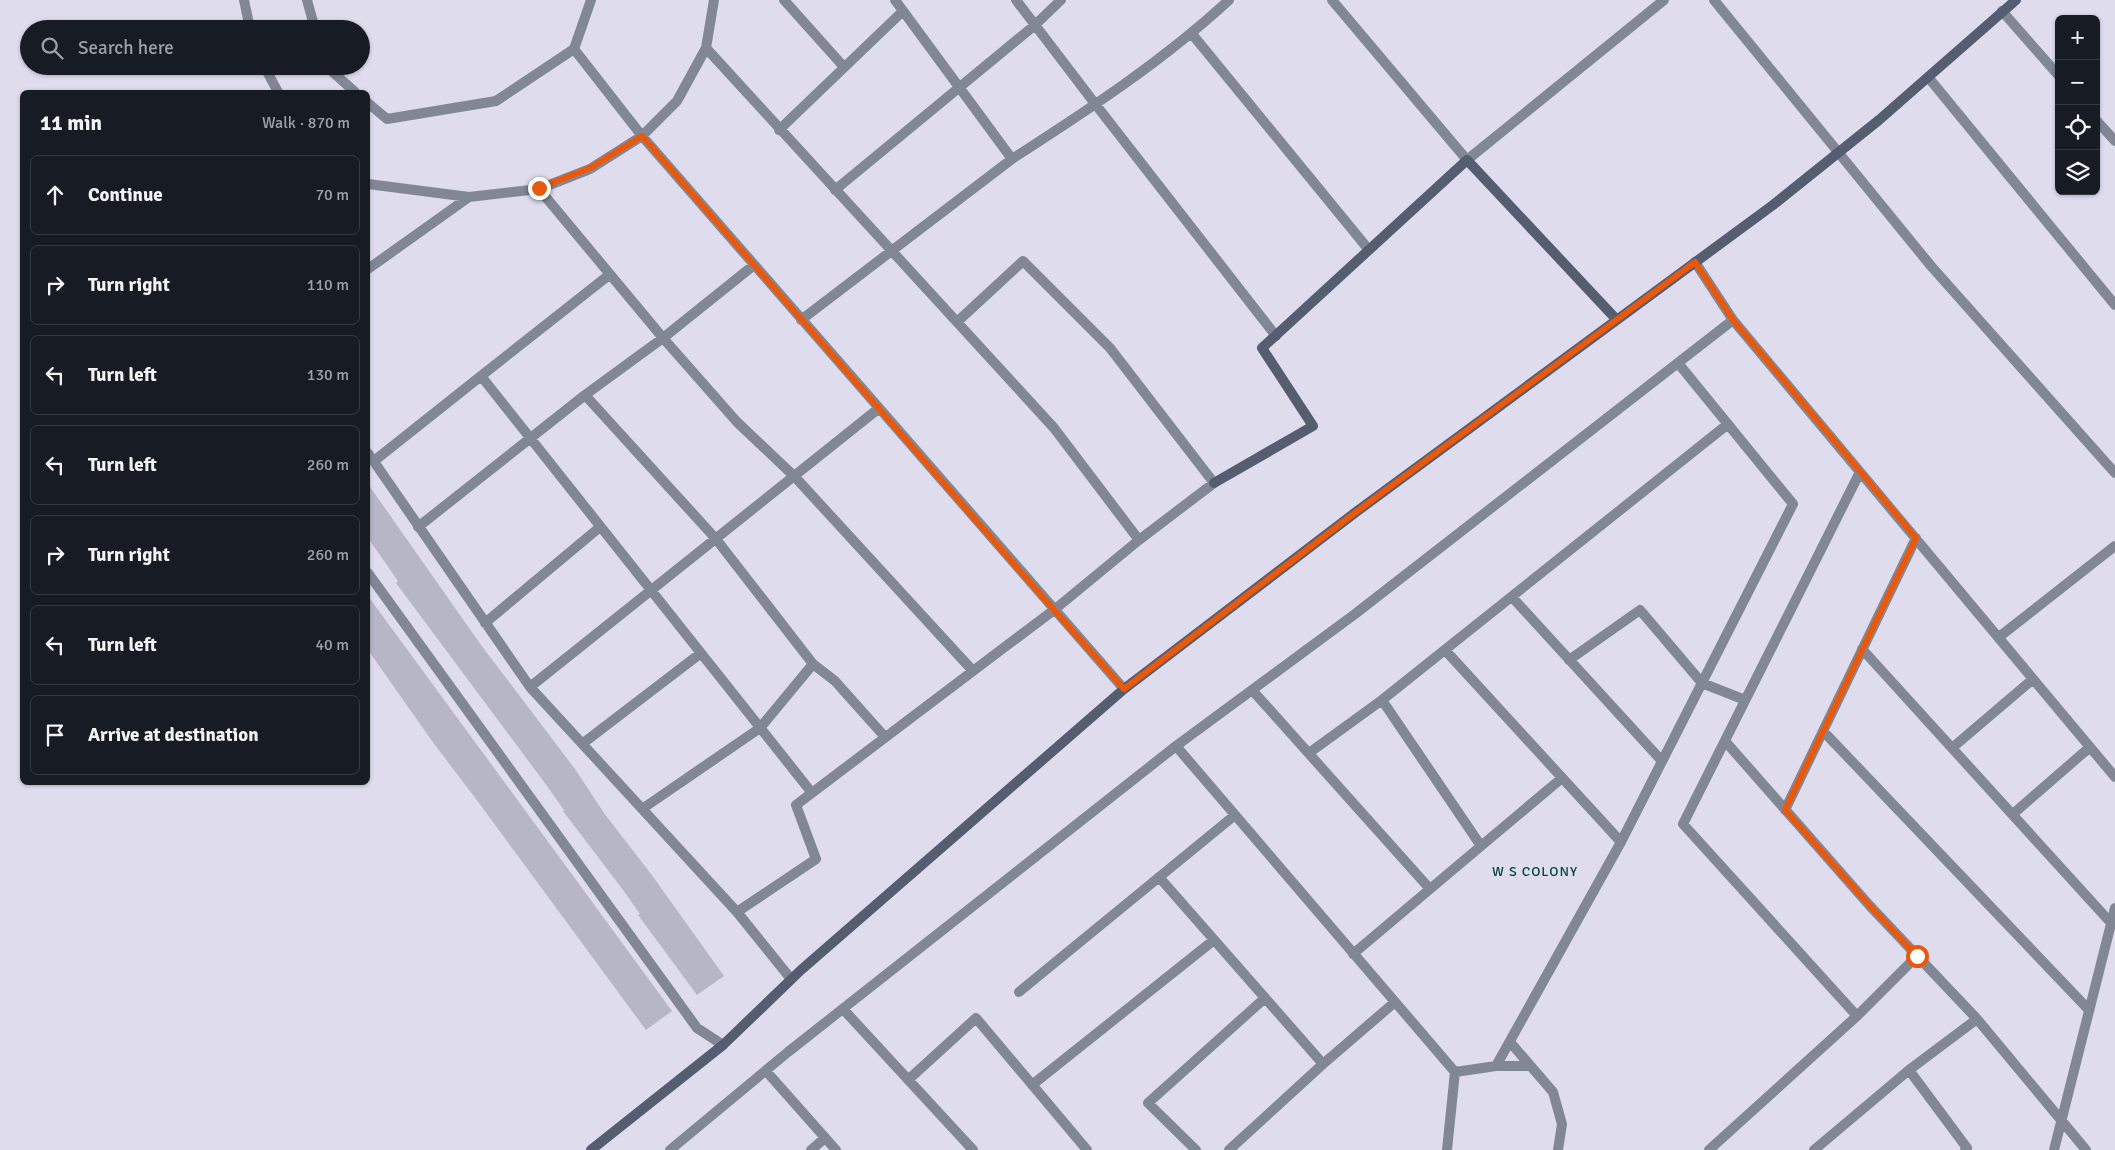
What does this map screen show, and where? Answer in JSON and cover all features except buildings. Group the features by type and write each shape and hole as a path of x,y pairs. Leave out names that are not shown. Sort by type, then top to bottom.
{"main road":[{"path":"591,1150 723,1045 791,979 1124,689 1356,512 1773,205 1928,77 2016,0"},
{"path":"1214,483 1314,426 1262,348 1467,160 1616,319"}],"street":[{"path":"244,0 248,20"},
{"path":"307,0 313,20"},
{"path":"370,105 386,119 496,102 574,49 591,0"},
{"path":"370,184 469,198 539,188 590,168 642,136 677,101 706,48 714,0"},
{"path":"784,0 844,67"},
{"path":"895,0 1012,159"},
{"path":"1016,0 1276,336"},
{"path":"835,190 1035,25 1061,0"},
{"path":"801,320 890,250 1012,159 1096,105 1192,34 1229,0"},
{"path":"1332,0 1467,160 1664,0"},
{"path":"1714,0 1931,266 2115,473"},
{"path":"779,130 903,10"},
{"path":"2002,11 2055,71"},
{"path":"1192,34 1369,250"},
{"path":"706,48 779,130 1054,428 1139,540"},
{"path":"574,49 642,136 1124,689"},
{"path":"269,75 277,90"},
{"path":"336,75 354,90"},
{"path":"1928,77 2115,305"},
{"path":"2100,124 2115,141"},
{"path":"539,188 662,338 737,422 795,477 973,671"},
{"path":"370,268 469,198"},
{"path":"737,912 816,859 796,805 1054,610 1139,540 1214,483 1110,348 1023,261 957,322"},
{"path":"1695,262 1733,320 2115,777"},
{"path":"418,527 754,265"},
{"path":"609,275 481,376 371,457 530,687 737,912 791,979"},
{"path":"670,1150 766,1070 1176,746 1355,614 1733,320"},
{"path":"1496,1066 1621,842 1793,504 1678,363"},
{"path":"481,376 812,793"},
{"path":"585,395 716,539 813,664 835,681 885,737"},
{"path":"530,687 878,409"},
{"path":"1309,753 1382,700 1728,424"},
{"path":"1858,1016 1683,824 1860,472"},
{"path":"485,623 600,526"},
{"path":"1785,810 1916,538"},
{"path":"1998,637 2115,546"},
{"path":"370,576 697,1028 723,1045"},
{"path":"1512,597 1662,761"},
{"path":"1569,660 1640,610 1702,684 1746,700"},
{"path":"1862,649 2111,923"},
{"path":"1445,650 1621,842"},
{"path":"582,744 701,653"},
{"path":"642,809 760,728 813,664"},
{"path":"1952,748 2033,679"},
{"path":"1252,690 1430,889"},
{"path":"1382,700 1480,846"},
{"path":"1823,731 2089,1010"},
{"path":"1724,741 1870,906 1977,1019 2086,1150"},
{"path":"1176,746 1455,1072 1447,1150"},
{"path":"2013,814 2090,747"},
{"path":"1353,954 1562,778"},
{"path":"1019,992 1234,815"},
{"path":"1159,877 1323,1064"},
{"path":"2054,1150 2115,908"},
{"path":"1032,1085 1214,940"},
{"path":"1709,1150 1858,1016 1917,956"},
{"path":"1196,1150 1148,1102 1265,998"},
{"path":"1229,1150 1323,1064 1395,1002"},
{"path":"843,1009 973,1150"},
{"path":"908,1080 976,1018 1087,1150"},
{"path":"1814,1150 1909,1070 1977,1019"},
{"path":"1510,1042 1554,1092 1562,1124 1558,1150"},
{"path":"1455,1072 1496,1066 1530,1066"},
{"path":"766,1070 836,1150"},
{"path":"1909,1070 1967,1149"},
{"path":"811,1150 826,1138"}],"district":[{"name":"W S COLONY","path":"1535,871"}],"route":[{"path":"539,188 590,168 642,136 1124,689 1356,512 1695,262 1733,320 1916,538 1785,810 1917,956"}]}
